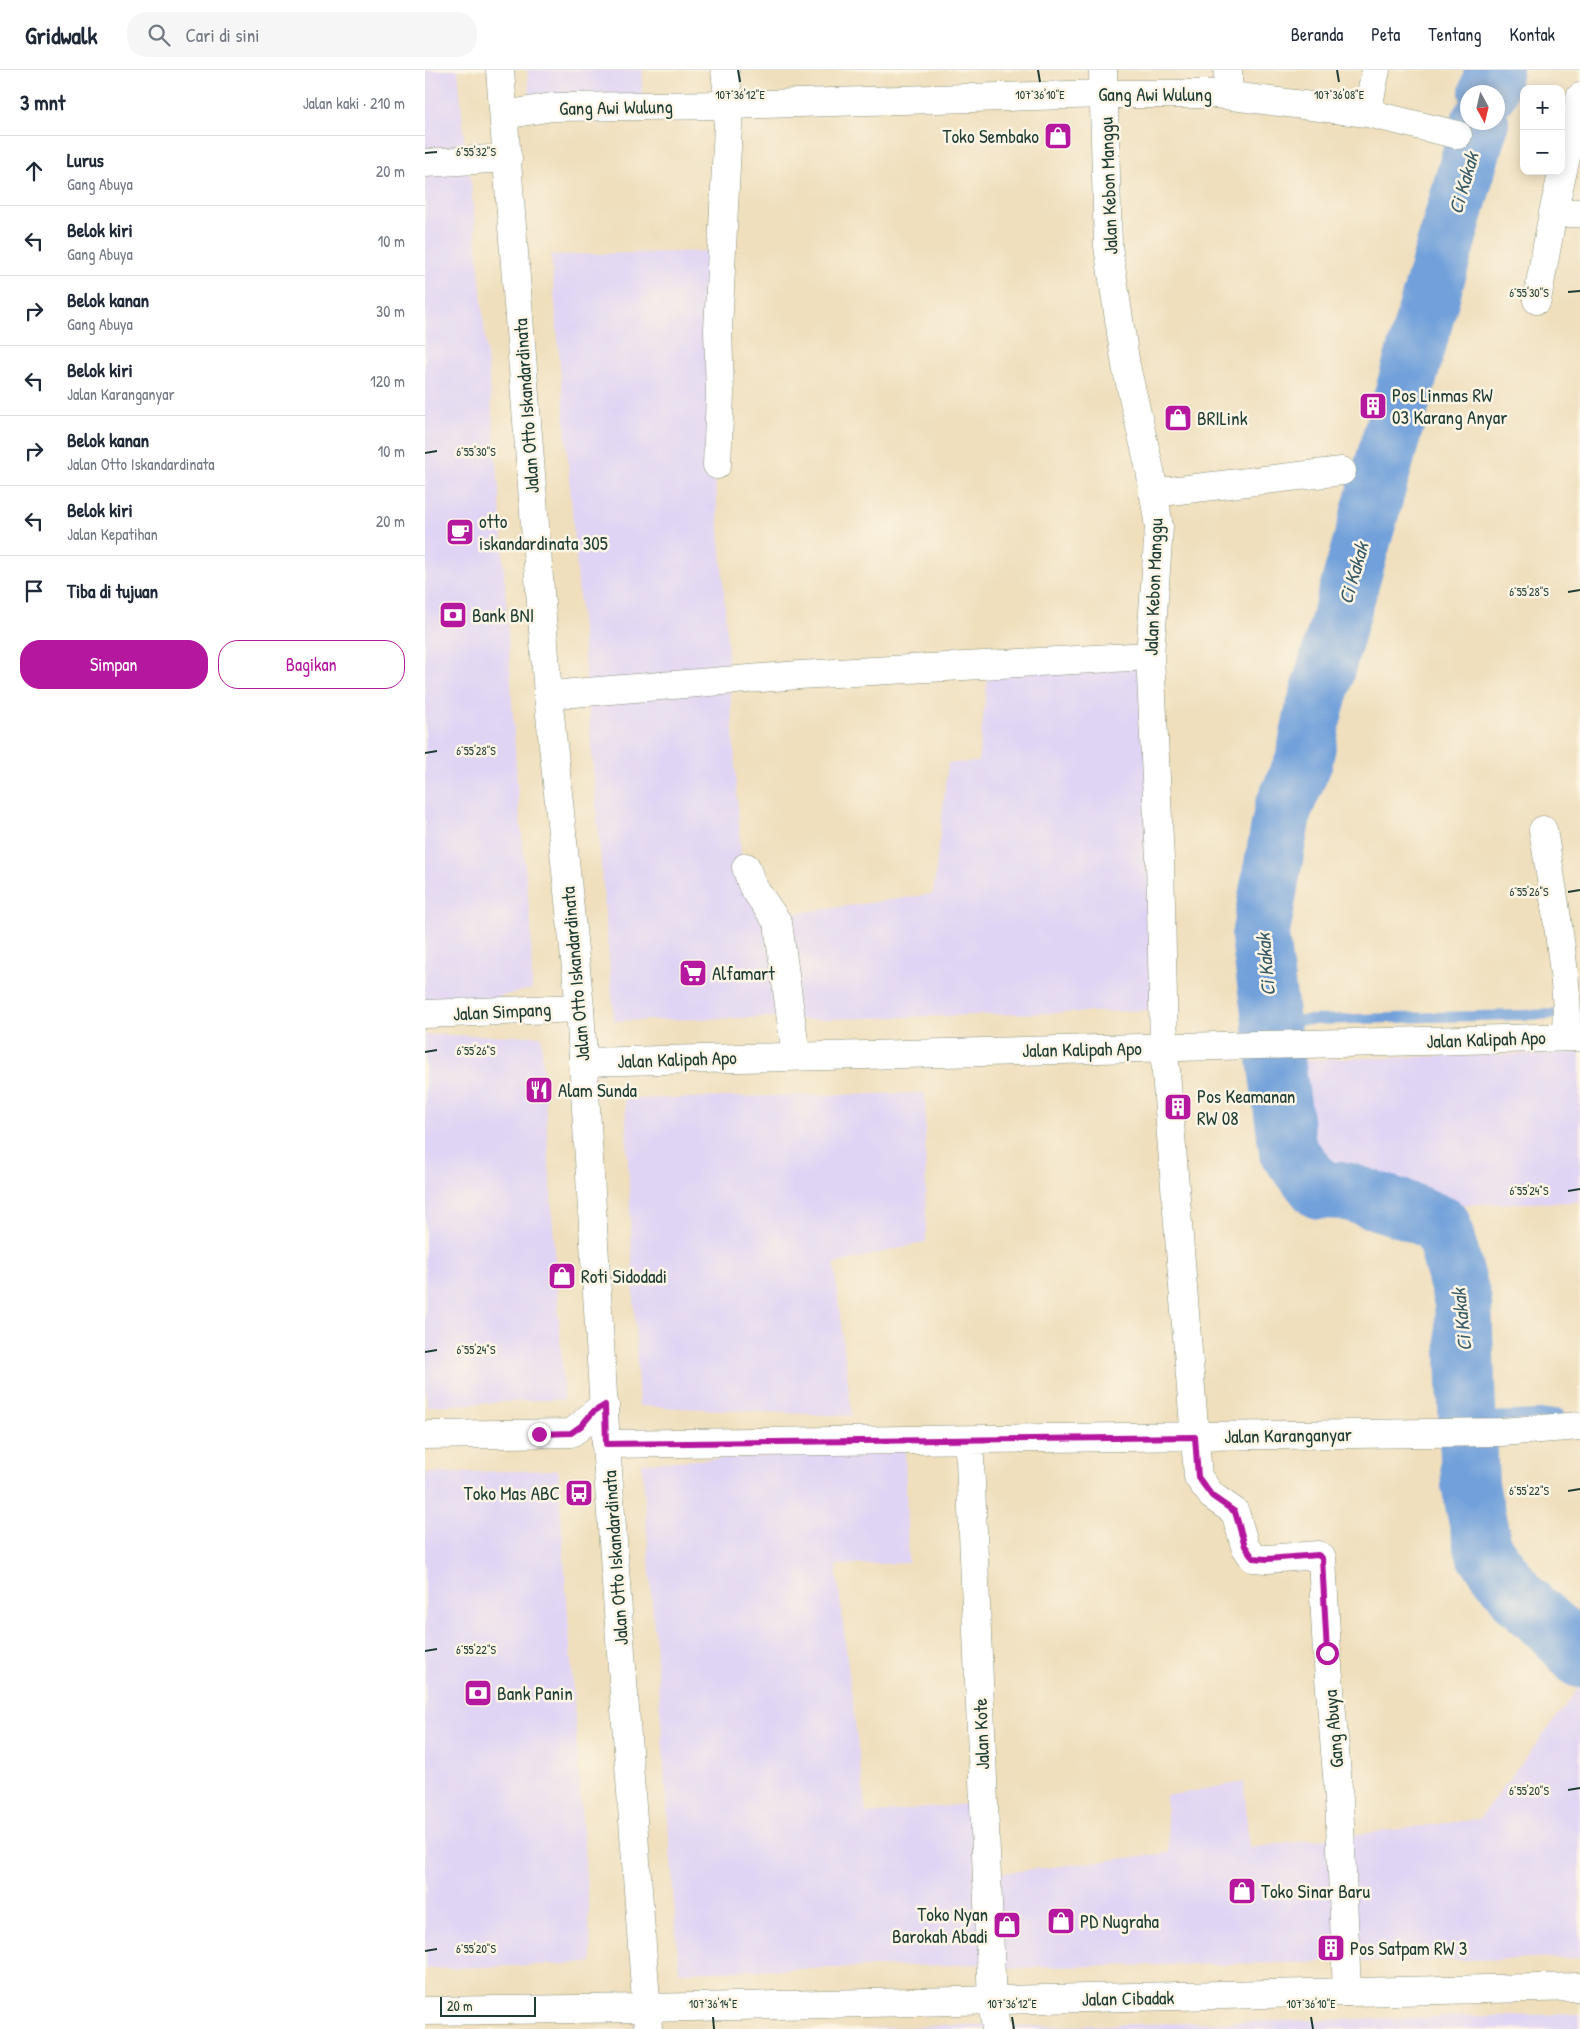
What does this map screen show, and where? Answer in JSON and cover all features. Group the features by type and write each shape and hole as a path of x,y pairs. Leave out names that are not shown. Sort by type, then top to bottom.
{"street":[{"name":"Jalan Otto Iskandardinata","path":"500,70 548,695 580,1008 606,1444 648,2019"},
{"path":"717,465 718,330 729,105 725,70"},
{"path":"1367,114 1376,70"},
{"name":"Gang Awi Wulung","path":"503,115 552,107 729,105 1104,82 1228,83 1458,135"},
{"name":"Jalan Kebon Manggu","path":"1104,82 1108,246 1126,366 1150,470 1159,527 1150,656 1159,860 1164,1047 1195,1437"},
{"path":"1537,300 1553,213 1580,98"},
{"path":"425,163 507,158"},
{"path":"1553,213 1580,213"},
{"path":"1153,493 1342,471"},
{"path":"548,695 799,675 1150,656"},
{"path":"1543,830 1555,899 1571,1032"},
{"path":"746,867 753,885 778,923 796,1056"},
{"name":"Jalan Simpang","path":"425,1014 580,1008"},
{"name":"Jalan Kalipah Apo","path":"583,1062 1232,1044 1308,1044 1571,1032"},
{"path":"425,1435 571,1433 581,1426 593,1412 605,1405"},
{"name":"Jalan Karanganyar","path":"425,1448 1195,1437 1440,1431 1501,1432 1580,1426"},
{"name":"Gang Abuya","path":"1195,1437 1198,1477 1212,1496 1235,1512 1245,1546 1253,1558 1267,1559 1318,1555 1322,1558 1327,1653 1339,1800 1347,1992"},
{"name":"Jalan Kote","path":"967,1440 970,1468 992,2001 996,2029"},
{"name":"Jalan Cibadak","path":"425,2011 648,2019 992,2001 1580,1987"}],"shaded area":[{"path":"425,70 458,70 465,147 425,150"},
{"path":"527,70 643,70 642,97 530,97"},
{"path":"470,171 499,488 518,798 531,926 532,989 489,999 425,1005 425,172"},
{"path":"716,251 709,417 722,563 742,871 769,904 779,1017 614,1021 551,255"},
{"path":"1146,654 1159,1010 795,1020 784,915 933,894 948,763 978,762 989,665"},
{"path":"425,1035 541,1036 564,1399 427,1406 425,1366"},
{"path":"1580,1052 1580,1202 1427,1205 1346,1193 1312,1165 1299,1060"},
{"path":"925,1093 926,1242 834,1264 852,1416 639,1406 625,1099"},
{"path":"905,1448 908,1563 836,1565 866,1814 977,1803 984,1964 679,1972 642,1463"},
{"path":"558,1470 592,1963 425,1969 425,1473"},
{"path":"1580,1686 1580,1958 992,1968 994,1874 1169,1853 1166,1796 1244,1782 1249,1848 1479,1819"},
{"path":"1580,2014 1580,2029 1007,2029 1007,2027"},
{"path":"995,2024 995,2029 852,2029"}],"waterway":[{"name":"Ci Kakak","path":"1490,85 1494,70"},
{"name":"Ci Kakak","path":"1478,130 1313,715 1304,761 1283,809 1260,937 1288,1151 1319,1190 1345,1191 1406,1210 1442,1225 1463,1302 1470,1485 1484,1551 1521,1600 1556,1632 1580,1659"},
{"path":"1271,1021 1565,1014"},
{"path":"1468,1418 1559,1414"}],"place":[{"name":"Toko Sembako","path":"1058,136"},
{"name":"Pos Linmas RW 03 Karang Anyar","path":"1373,406"},
{"name":"BRILink","path":"1178,418"},
{"name":"otto iskandardinata 305","path":"460,532"},
{"name":"Bank BNI","path":"453,615"},
{"name":"Alfamart","path":"693,973"},
{"name":"Alam Sunda","path":"539,1090"},
{"name":"Pos Keamanan RW 08","path":"1178,1107"},
{"name":"Roti Sidodadi","path":"562,1276"},
{"name":"Toko Mas ABC","path":"579,1493"},
{"name":"Bank Panin","path":"478,1693"},
{"name":"Toko Sinar Baru","path":"1242,1891"},
{"name":"PD Nugraha","path":"1061,1921"},
{"name":"Toko Nyan Barokah Abadi","path":"1007,1925"},
{"name":"Pos Satpam RW 3","path":"1331,1948"}],"route":[{"path":"539,1434 571,1433 581,1426 593,1412 605,1405 606,1444 1195,1437 1198,1477 1212,1496 1232,1508 1235,1512 1245,1546 1253,1558 1267,1559 1318,1555 1322,1558 1327,1653"}]}
